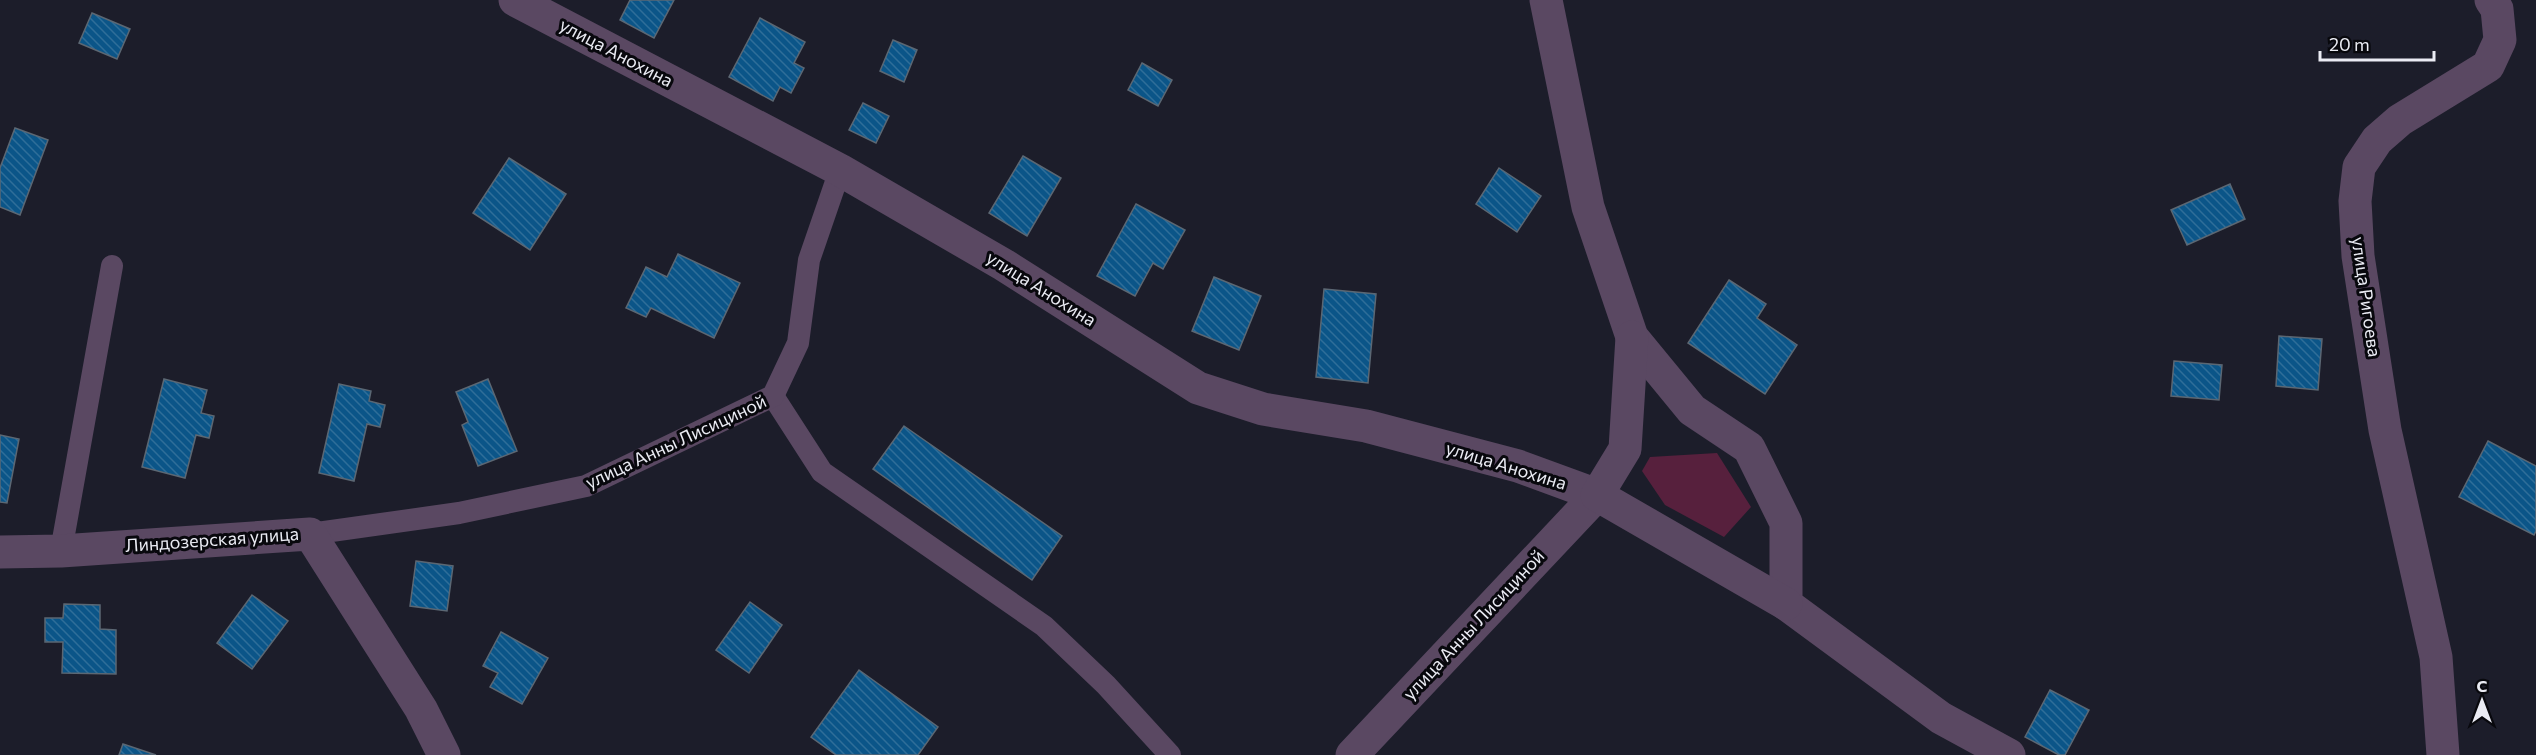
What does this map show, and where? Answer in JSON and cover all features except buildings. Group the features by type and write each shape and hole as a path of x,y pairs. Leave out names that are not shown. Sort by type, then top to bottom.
{"street":[{"name":"улица Анохина","path":"516,0 840,170 1004,265 1198,388 1263,409 1366,426 1496,460 1597,495 1786,604 1941,718 2009,755"},
{"path":"1546,0 1588,207 1632,337 1692,410 1749,448 1786,523 1786,604"},
{"name":"улица Ригоева","path":"2444,755 2436,657 2385,430 2358,256 2355,201 2359,167 2377,140 2400,120 2488,66 2500,40 2497,9 2491,0"},
{"path":"1597,495 1625,449 1632,337"},
{"name":"улица Анны Лисициной","path":"1352,755 1597,495"},
{"name":"Линдозерская улица","path":"0,552 61,551 310,534 421,709 444,755"}],"lane":[{"name":"улица Анны Лисициной","path":"310,534 459,513 586,486 773,396 798,343 809,260 840,170"},
{"path":"61,551 112,266"},
{"path":"773,396 822,472 1044,626 1106,685 1170,755"}],"shaded area":[{"path":"1717,453 1751,507 1724,537 1665,505 1642,471 1650,457"}]}
